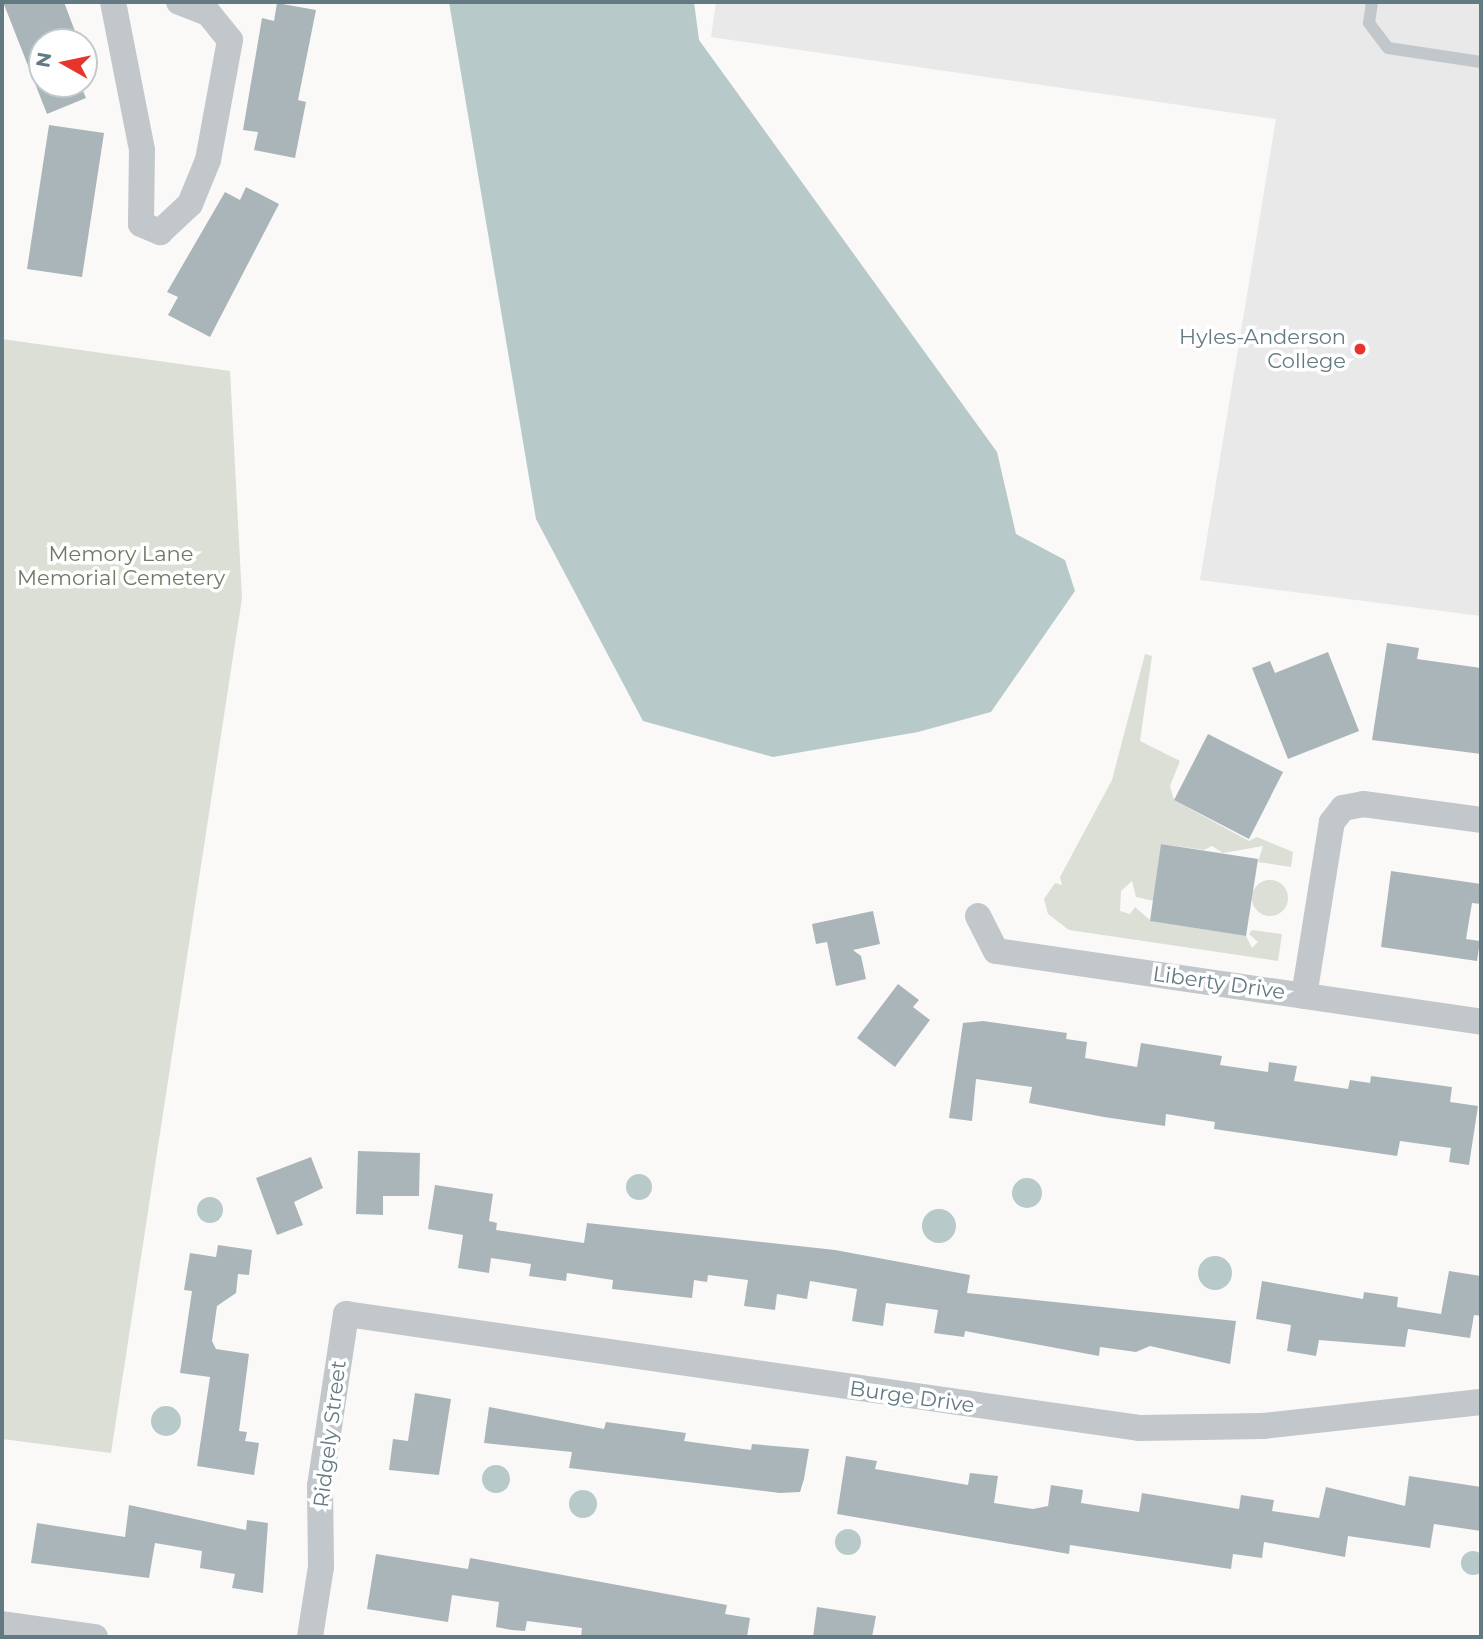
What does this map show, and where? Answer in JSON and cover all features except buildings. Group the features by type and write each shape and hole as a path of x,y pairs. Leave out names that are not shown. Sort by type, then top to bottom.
{"street":[{"path":"113,2 142,150 141,225 160,232 190,204 208,160 230,40 208,13 179,2"},
{"path":"1304,996 1332,822 1343,808 1363,804 1481,820"},
{"name":"Liberty Drive","path":"978,916 996,951 1481,1023"},
{"name":"Burge Drive","path":"346,1314 1139,1428 1263,1426 1481,1402"},
{"name":"Ridgely Street","path":"310,1637 321,1567 320,1486 346,1314"},
{"path":"2,1623 95,1637"}],"lane":[{"path":"1372,2 1368,23 1388,48 1481,62"}],"shaded area":[{"path":"449,2 694,2 699,40 997,452 1016,534 1065,560 1075,591 991,712 918,732 773,757 643,721 536,519"},
{"name":"Hyles-Anderson College","path":"716,2 1481,2 1481,616 1200,580 1276,119 711,37"},
{"path":"639,1174 648,1178 652,1187 648,1196 639,1200 630,1196 626,1187 630,1178"},
{"path":"1027,1178 1038,1182 1042,1193 1038,1204 1027,1208 1016,1204 1012,1193 1016,1182"},
{"path":"210,1197 219,1201 223,1210 219,1219 210,1223 201,1219 197,1210 201,1201"},
{"path":"939,1209 951,1214 956,1226 951,1238 939,1243 927,1238 922,1226 927,1214"},
{"path":"1215,1256 1227,1261 1232,1273 1227,1285 1215,1290 1203,1285 1198,1273 1203,1261"},
{"path":"166,1406 177,1410 181,1421 177,1432 166,1436 155,1432 151,1421 155,1410"},
{"path":"496,1465 506,1469 510,1479 506,1489 496,1493 486,1489 482,1479 486,1469"},
{"path":"583,1490 593,1494 597,1504 593,1514 583,1518 573,1514 569,1504 573,1494"},
{"path":"848,1529 857,1533 861,1542 857,1551 848,1555 839,1551 835,1542 839,1533"},
{"path":"1473,1551 1482,1554 1485,1563 1482,1572 1473,1575 1464,1572 1461,1563 1464,1554"}],"green space":[{"name":"Memory Lane Memorial Cemetery","path":"2,339 230,371 242,598 111,1453 2,1439"},
{"path":"1145,654 1152,656 1140,741 1180,761 1170,786 1174,800 1249,841 1257,837 1293,852 1291,867 1258,862 1263,846 1223,853 1212,846 1204,850 1162,844 1154,901 1136,897 1132,881 1121,891 1120,911 1130,914 1135,907 1151,921 1246,936 1252,948 1258,942 1249,934 1252,930 1282,934 1278,961 1069,930 1048,914 1044,899 1055,883 1062,885 1060,877 1112,780"},
{"path":"1270,880 1283,885 1288,898 1283,911 1270,916 1257,911 1252,898 1257,885"}],"place":[{"name":"Hyles-Anderson College","path":"1360,349"}]}
